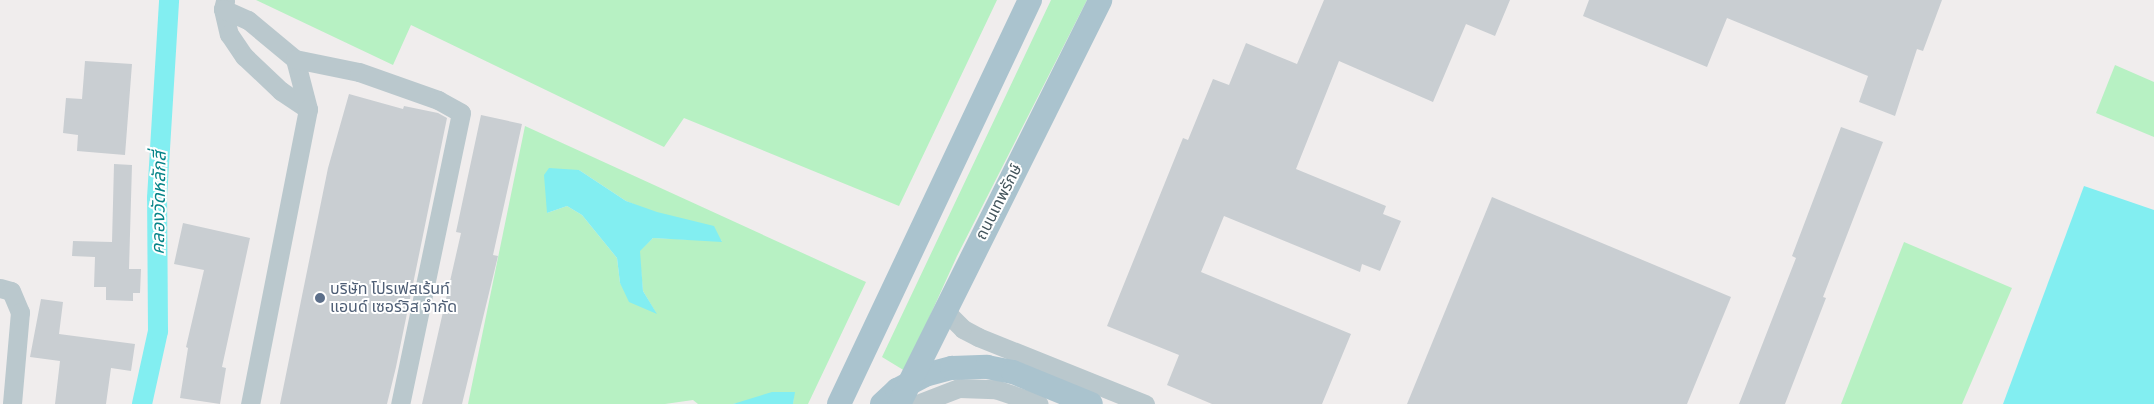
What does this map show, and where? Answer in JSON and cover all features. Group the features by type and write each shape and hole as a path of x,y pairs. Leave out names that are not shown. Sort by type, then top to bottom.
{"main road":[{"path":"839,404 1030,0"},
{"name":"ถนนเทพรักษ์","path":"899,404 944,310 1100,0"},
{"path":"882,404 897,390 925,375 952,368 987,367 1013,372 1091,404"}],"street":[{"path":"224,4 248,20 295,59 359,72 438,100 461,113 400,404"},
{"path":"224,4 228,34 244,56 281,91 308,109"},
{"path":"250,404 308,109 295,59"},
{"path":"0,288 11,291 20,312 12,404"},
{"path":"944,310 963,329 1145,404"},
{"path":"995,389 986,380 981,362 984,354 1003,347"},
{"path":"917,404 960,388 995,389 1039,404"}],"green space":[{"path":"256,0 997,0 899,206 684,118 664,147 411,25 393,65"},
{"path":"1051,0 1087,0 957,256 905,371 882,357"},
{"path":"2115,65 2154,82 2154,137 2096,113"},
{"path":"525,126 866,282 808,404 793,404 794,392 733,404 698,404 693,400 665,404 468,404","holes":["579,170 626,201 722,241 653,238 639,251 643,291 656,313 620,283 617,258 582,215 567,206 547,213 547,196"]},
{"path":"1904,242 2012,288 1962,404 1841,404"}],"water":[{"path":"549,168 579,170 626,201 657,212 714,226 722,242 653,238 640,251 643,291 657,314 629,302 620,283 617,258 582,215 567,206 547,213 544,175"},
{"path":"2084,186 2154,210 2154,404 2003,404"},
{"path":"772,392 795,392 793,404 733,404"}],"building":[{"path":"1324,0 1510,0 1495,36 1466,24 1433,102 1339,61 1296,169 1386,206 1383,214 1401,221 1380,271 1362,264 1360,272 1224,216 1201,272 1351,334 1322,404 1212,404 1167,385 1179,355 1107,326 1183,138 1188,140 1213,79 1229,85 1246,43 1297,64"},
{"path":"1589,0 1942,0 1923,51 1917,49 1895,116 1859,102 1868,76 1727,18 1707,67 1583,16"},
{"path":"85,61 132,64 125,155 77,151 78,135 63,133 66,98 82,99"},
{"path":"349,94 403,109 404,106 438,113 447,118 396,367 387,404 280,404 328,168"},
{"path":"481,115 522,124 493,255 498,256 462,404 422,404 461,233 456,232"},
{"path":"1841,127 1883,142 1823,297 1826,298 1785,404 1739,404 1796,258 1792,256"},
{"path":"114,164 132,165 129,269 141,269 140,293 133,293 133,301 106,300 106,287 94,287 95,257 72,256 73,241 112,242"},
{"path":"1492,197 1731,297 1687,404 1407,404"},
{"path":"183,223 250,238 222,367 226,368 220,404 180,398 188,348 186,347 204,270 174,264"},
{"path":"41,299 63,302 59,334 135,344 131,371 111,368 106,404 55,404 60,361 30,357"}],"waterway":[{"name":"คลองวัดหลักสี่","path":"142,404 158,331 157,198 169,0"}],"place":[{"name":"บริษัท โปรเฟสเร้นท์ แอนด์ เซอร์วิส จำกัด","path":"320,298"}]}
